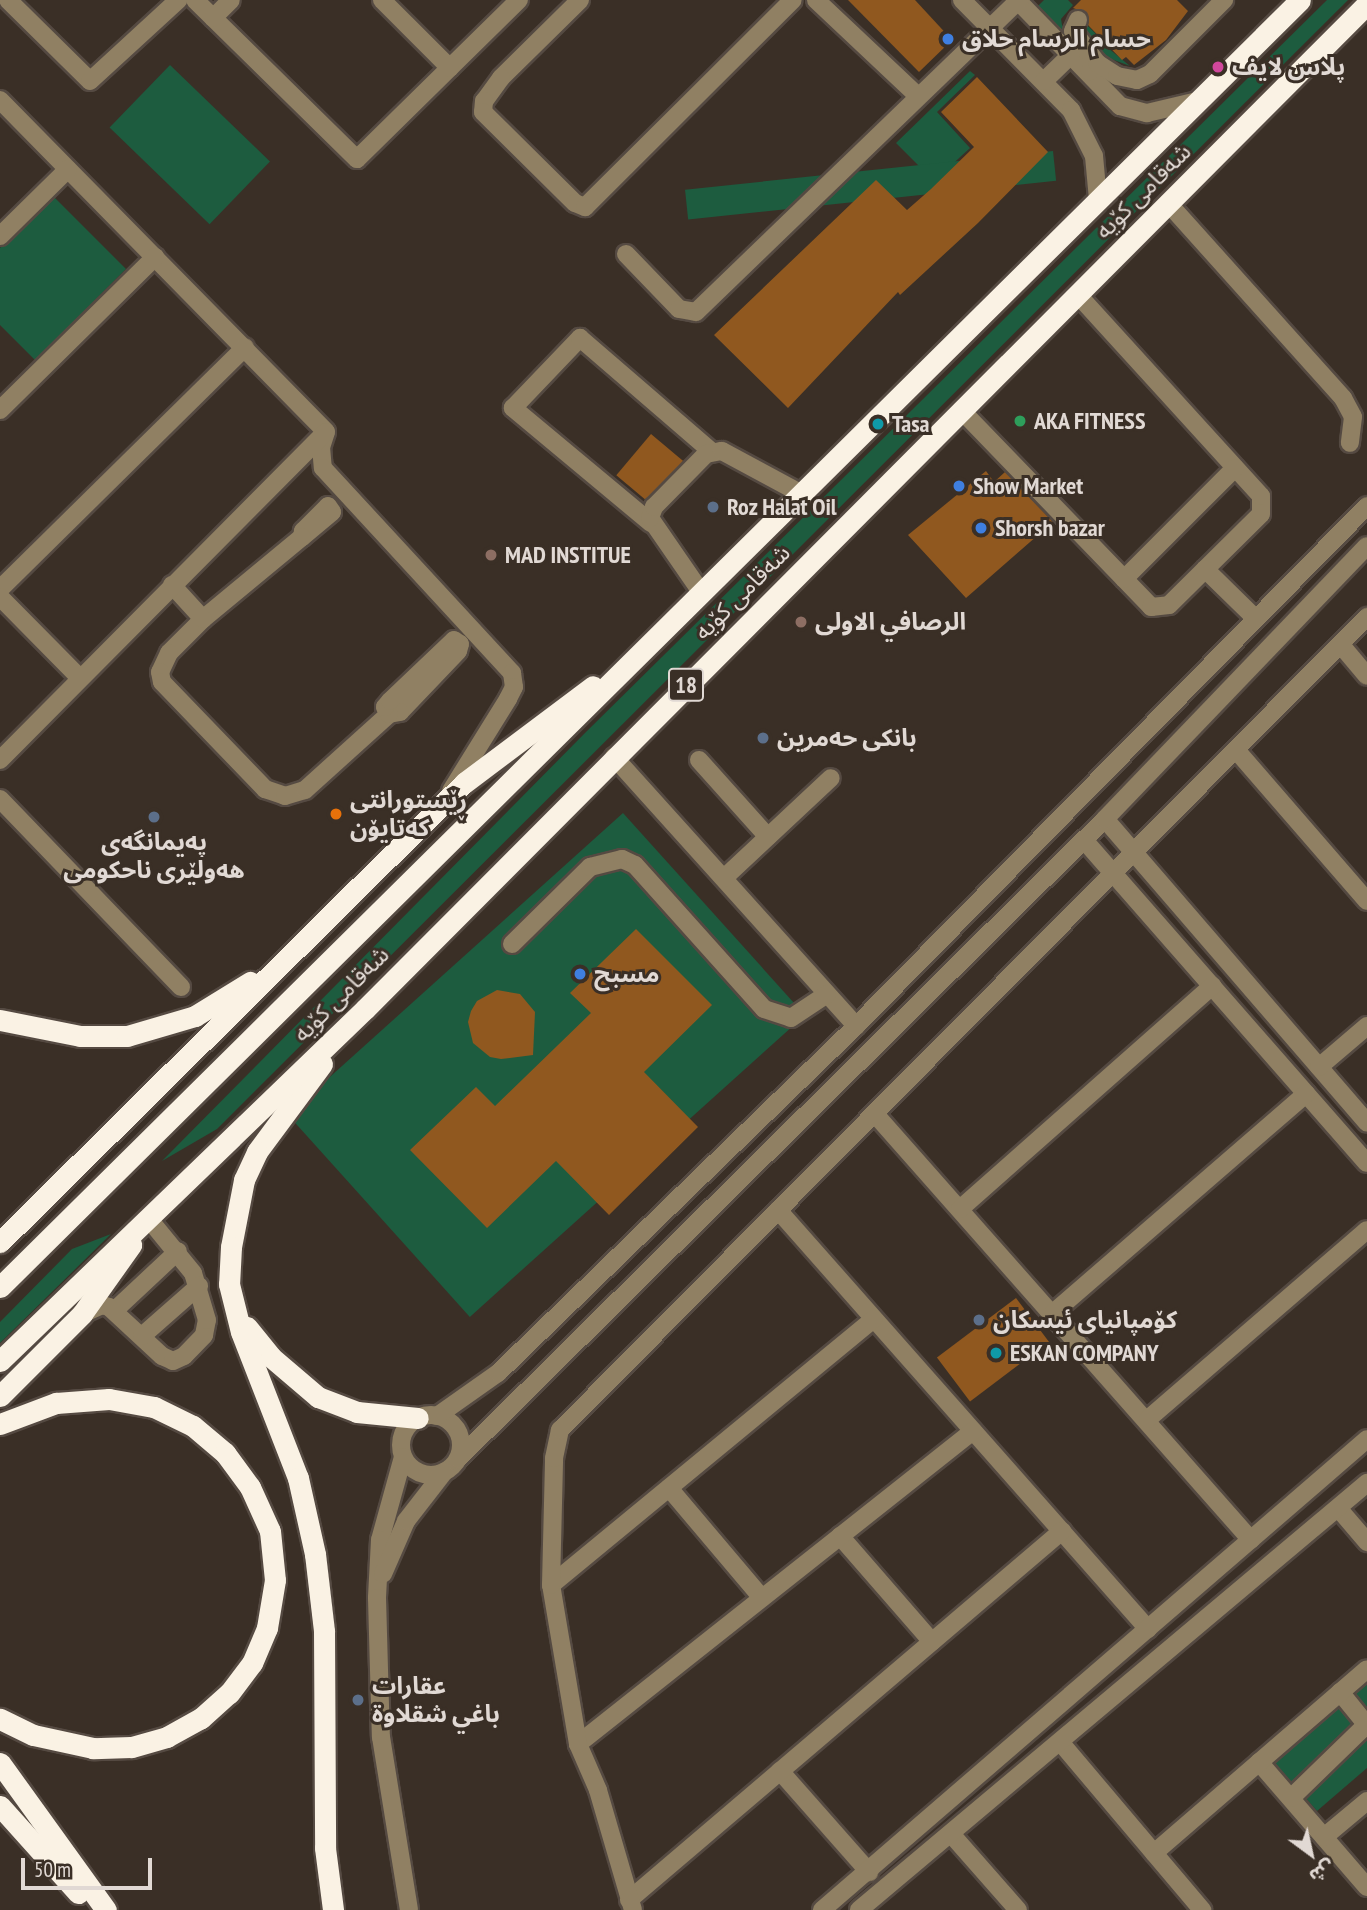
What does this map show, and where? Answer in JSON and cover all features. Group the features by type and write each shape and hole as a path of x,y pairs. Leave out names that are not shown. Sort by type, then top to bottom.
{"highway":[{"name":"شەقامی کۆیە","path":"0,1287 1300,0"},
{"name":"شەقامی کۆیە","path":"0,1361 365,1009 1367,4"},
{"path":"0,1242 446,800 646,648"},
{"path":"0,1020 80,1036 150,1031 216,1005 286,957"},
{"path":"333,1910 325,1848 324,1644 315,1554 293,1466 235,1312 229,1284 230,1247 248,1171 257,1152 365,1009"},
{"path":"0,1396 82,1314 148,1218"},
{"path":"235,1312 271,1357 318,1397 357,1412 428,1417"},
{"path":"0,1424 56,1404 108,1399 154,1407 193,1426 225,1453 250,1487 270,1531 275,1580 267,1628 252,1662 220,1702 167,1737 131,1747 93,1748 33,1735 0,1719"},
{"path":"0,1763 106,1910"},
{"path":"0,1806 94,1910"}],"street":[{"path":"8,0 90,81 178,0"},
{"path":"195,0 357,159 519,0"},
{"path":"213,18 231,0"},
{"path":"382,0 450,68"},
{"path":"580,0 490,90 483,112 575,203 585,206 793,0"},
{"path":"816,0 918,96"},
{"path":"962,0 1071,110 1089,143 1097,170 1098,199"},
{"path":"626,254 679,309 696,313 1018,0 1071,55 1092,68 1137,80 1150,74 1221,1"},
{"path":"1078,20 1073,31 1092,68 1131,111 1147,113 1198,101"},
{"path":"1044,81 1071,55"},
{"path":"0,100 326,432"},
{"path":"0,236 68,169"},
{"path":"1168,203 1343,398 1353,417 1350,443"},
{"path":"0,410 155,257"},
{"path":"961,410 1151,607 1162,608 1261,514 1261,496 1077,294"},
{"path":"701,592 651,523 513,408 580,338 711,451 722,451 800,493"},
{"path":"0,589 245,347"},
{"path":"0,760 326,432"},
{"path":"326,432 321,447 323,468 512,673 514,687 508,699 446,800"},
{"path":"651,523 654,506 711,451"},
{"path":"1124,579 1235,468"},
{"path":"409,1910 381,1737 377,1598 383,1521 403,1457 402,1439 428,1417 478,1389 516,1356 856,1026 1367,506"},
{"path":"302,537 204,619 162,662 162,682 274,794 305,790 389,714"},
{"path":"377,1598 397,1539 444,1472 1105,819 1367,546"},
{"path":"1205,569 1256,619"},
{"path":"173,585 204,619"},
{"path":"0,597 80,678"},
{"path":"1062,1531 780,1771 631,1905 598,1790 578,1744 551,1585 554,1458 560,1430 1135,855 1367,617"},
{"path":"1341,645 1367,676"},
{"path":"1237,751 1367,901"},
{"path":"614,757 856,1026"},
{"path":"699,760 768,837"},
{"path":"723,878 831,778"},
{"path":"0,799 181,987"},
{"path":"1105,819 1367,1122"},
{"path":"1084,840 1367,1163"},
{"path":"512,944 590,867 622,859 635,865 764,1009 791,1018 828,994"},
{"path":"960,1209 1212,986"},
{"path":"1319,1067 1367,1026"},
{"path":"1054,1313 1306,1094"},
{"path":"875,1114 1148,1419 1251,1539"},
{"path":"778,1210 1148,1629"},
{"path":"82,1314 102,1305 116,1310 167,1360 184,1356 206,1331 199,1286 178,1251 148,1218"},
{"path":"1148,1419 1367,1230"},
{"path":"116,1310 178,1251"},
{"path":"142,1336 199,1286"},
{"path":"551,1585 874,1319"},
{"path":"428,1417 451,1423 459,1436 458,1459"},
{"path":"578,1744 973,1431"},
{"path":"821,1910 869,1872 1367,1439"},
{"path":"403,1457 416,1471 444,1472"},
{"path":"859,1910 952,1835 1367,1483"},
{"path":"669,1488 762,1598"},
{"path":"1338,1508 1367,1542"},
{"path":"840,1536 932,1642"},
{"path":"1154,1853 1367,1669"},
{"path":"1291,1798 1364,1725 1340,1692"},
{"path":"1061,1743 1202,1910"},
{"path":"1259,1762 1367,1887"},
{"path":"780,1771 869,1872"},
{"path":"1324,1837 1367,1801"},
{"path":"952,1835 1018,1910"}],"green space":[{"path":"1044,0 1068,0 1073,5 1061,19 1062,25 1076,41 1083,60 1036,8"},
{"path":"1327,0 1348,0 217,1129 162,1161 585,733"},
{"path":"1084,22 1097,35 1101,33 1111,45 1108,48 1130,66 1095,53"},
{"path":"170,65 270,162 210,224 110,128"},
{"path":"970,71 975,75 937,112 970,148 934,181 896,143"},
{"path":"1053,151 1056,181 688,220 685,190"},
{"path":"52,195 126,269 35,360 0,325 0,248"},
{"path":"623,813 805,1015 470,1317 288,1115"},
{"path":"111,1234 0,1343 0,1322 72,1249"},
{"path":"1367,1680 1367,1768 1317,1811 1273,1761"}],"building":[{"path":"848,0 915,0 952,40 919,72"},
{"path":"1081,0 1177,0 1188,11 1166,40 1134,65 1126,57 1122,60 1088,25 1087,13 1073,8"},
{"path":"977,77 1048,152 978,223 900,295 898,292 788,408 714,335 876,180 907,210 974,147 941,112"},
{"path":"651,434 683,461 648,502 616,475"},
{"name":"Shorsh bazar","path":"986,471 994,482 1005,472 1053,522 966,598 908,535"},
{"path":"636,929 712,1005 644,1072 698,1127 609,1215 556,1161 487,1228 410,1150 476,1087 495,1106 591,1013 570,993"},
{"path":"497,990 520,994 535,1012 533,1055 501,1059 490,1057 473,1043 468,1022 471,1011 477,1001"},
{"name":"ESKAN COMPANY","path":"1016,1298 1049,1342 970,1402 937,1358"}],"place":[{"name":"حسام الرسام حلاق","path":"948,39"},
{"name":"پلاس لایف","path":"1218,67"},
{"name":"AKA FITNESS","path":"1020,421"},
{"name":"Tasa","path":"878,424"},
{"name":"Show Market","path":"959,486"},
{"name":"Roz Halat Oil","path":"713,507"},
{"name":"Shorsh bazar","path":"981,528"},
{"name":"MAD INSTITUE","path":"491,555"},
{"name":"الرصافي الاولى","path":"801,622"},
{"name":"بانكی حه‌مرین","path":"763,738"},
{"name":"ڕێستورانتی کەتایۆن","path":"336,814"},
{"name":"پەیمانگەی هەولێری ناحکومی","path":"154,817"},
{"name":"مسبح","path":"580,974"},
{"name":"کۆمپانیای ئیسکان","path":"979,1320"},
{"name":"ESKAN COMPANY","path":"996,1353"},
{"name":"عقارات باغي شقلاوة","path":"358,1700"}]}
